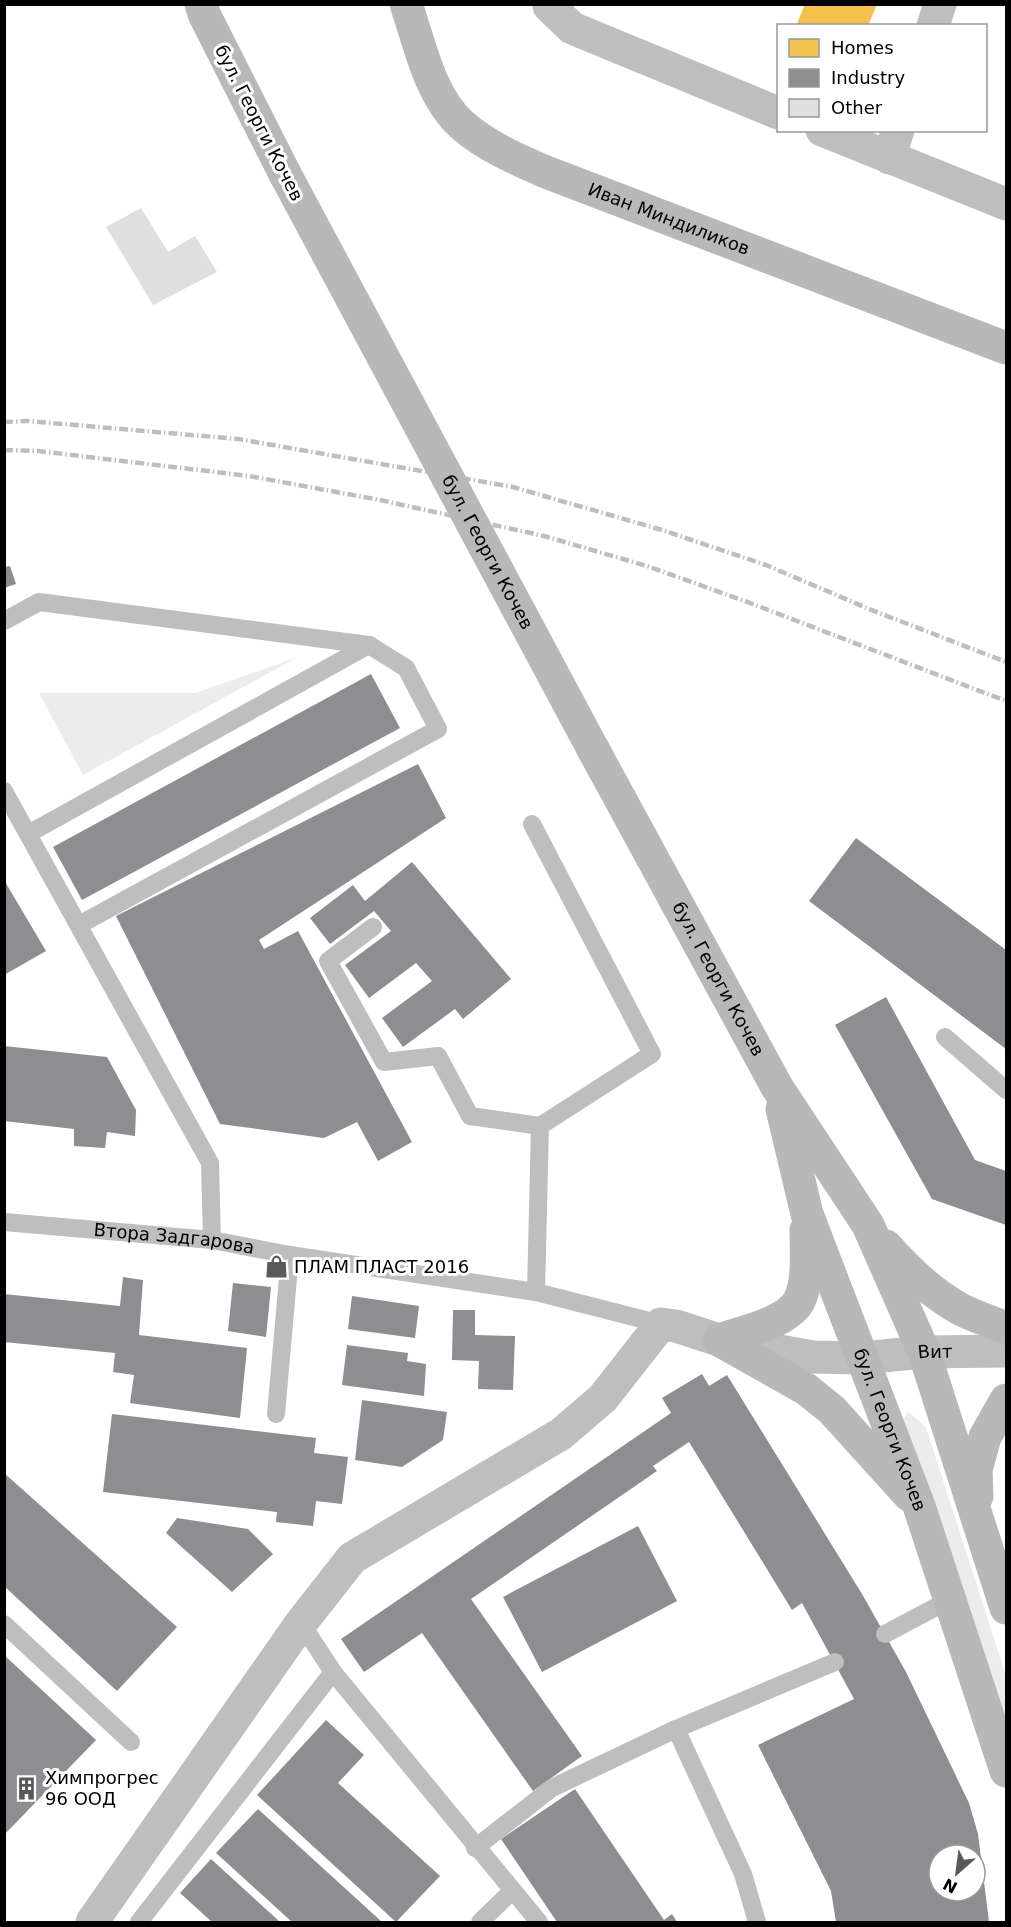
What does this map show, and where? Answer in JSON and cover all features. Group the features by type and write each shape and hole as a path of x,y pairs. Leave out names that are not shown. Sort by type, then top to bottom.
{"main road":[{"name":"Иван Миндиликов","path":"406,4 429,72 441,98 460,123 483,142 546,172 1006,348"},
{"name":"бул. Георги Кочев","path":"200,8 285,174 777,1087 868,1225 924,1352 1006,1608"},
{"name":"бул. Георги Кочев","path":"777,1087 807,1214 920,1506 1006,1771"},
{"path":"720,1340 780,1319 799,1302 806,1276 807,1214"},
{"path":"868,1225 903,1265 933,1293 963,1311 1006,1328"},
{"path":"720,1340 806,1389 832,1410 920,1506"},
{"path":"979,1521 976,1470 985,1437 1006,1400"}],"street":[{"path":"549,4 572,28 777,113"},
{"path":"934,24 940,4"},
{"path":"832,132 894,144 1006,204"},
{"path":"92,1923 301,1623 352,1558 561,1434 603,1398 661,1324"},
{"name":"Вит","path":"661,1324 676,1326 720,1340 813,1357 862,1358 924,1352 1006,1351"}],"lane":[{"path":"4,621 39,602 369,645 406,668 438,729 79,925"},
{"path":"28,834 369,645"},
{"path":"4,791 210,1163 212,1240"},
{"path":"373,927 328,961 384,1062 438,1056 470,1116 540,1126 652,1054 531,824"},
{"path":"945,1037 1006,1090"},
{"path":"536,1292 540,1126"},
{"name":"Втора Задгарова","path":"4,1222 212,1240 290,1255 536,1292 661,1324"},
{"path":"276,1414 290,1255"},
{"path":"885,1634 951,1599"},
{"path":"301,1623 333,1671 539,1923"},
{"path":"4,1624 131,1742"},
{"path":"476,1848 552,1788 676,1729 835,1662"},
{"path":"139,1923 333,1671"},
{"path":"676,1729 743,1874 757,1923"},
{"path":"480,1923 512,1891"}],"shaded area":[{"path":"298,657 83,775 39,693 195,693"},
{"path":"908,1411 926,1427 1006,1676 1006,1735 899,1430"}],"building: Homes":[{"path":"805,4 877,4 869,24 797,24"}],"building: Industry":[{"path":"10,566 16,584 4,588 4,567"},
{"path":"371,674 400,728 82,900 53,847"},
{"path":"418,764 446,818 259,940 264,949 298,931 412,1142 378,1161 357,1122 324,1138 220,1124 116,916"},
{"path":"856,838 1006,950 1006,1049 809,901"},
{"path":"412,862 511,979 463,1019 455,1009 403,1047 382,1018 432,981 416,963 369,998 345,965 391,931 374,911 330,944 310,918 353,885 365,901"},
{"path":"4,880 46,951 4,975"},
{"path":"886,997 975,1160 1006,1171 1006,1225 932,1199 835,1025"},
{"path":"4,1046 107,1057 136,1110 135,1136 107,1132 105,1148 74,1146 74,1129 4,1121"},
{"path":"123,1277 143,1280 139,1335 247,1348 240,1418 130,1403 134,1375 113,1372 115,1353 4,1342 4,1294 120,1306"},
{"path":"233,1283 271,1287 266,1337 228,1331"},
{"path":"352,1296 419,1306 415,1338 348,1329"},
{"path":"453,1310 475,1310 475,1335 515,1336 513,1390 478,1389 479,1361 452,1360"},
{"path":"347,1345 408,1353 407,1361 426,1364 424,1396 342,1385"},
{"path":"702,1374 709,1386 727,1375 862,1594 906,1672 969,1803 979,1843 927,1843 927,1903 987,1903 989,1922 836,1922 831,1891 758,1745 854,1699 802,1603 792,1610 689,1442 653,1466 657,1471 471,1599 582,1756 533,1791 422,1633 364,1672 341,1639 671,1413 662,1398"},
{"path":"362,1400 447,1412 443,1440 402,1467 355,1460"},
{"path":"112,1414 316,1438 314,1453 348,1457 342,1504 316,1501 313,1526 276,1522 277,1512 103,1492"},
{"path":"4,1473 177,1627 117,1691 4,1586"},
{"path":"177,1518 248,1529 273,1554 232,1592 166,1533"},
{"path":"638,1526 677,1601 542,1672 503,1597"},
{"name":"Химпрогрес 96 ООД","path":"4,1655 96,1740 4,1835"},
{"path":"326,1720 364,1755 338,1783 440,1876 396,1922 257,1795"},
{"path":"575,1789 664,1920 672,1914 677,1922 557,1922 501,1839"},
{"path":"258,1809 382,1922 292,1922 216,1853"},
{"path":"211,1859 280,1922 212,1922 180,1893"}],"building: Other":[{"path":"141,208 168,252 195,236 217,272 153,305 106,227"}],"railway":[{"path":"4,422 28,421 238,439 513,487 662,530 766,565 869,609 1006,662"},
{"path":"4,450 38,451 249,476 380,500 544,536 647,566 1006,701"}],"place":[{"name":"ПЛАМ ПЛАСТ 2016","path":"276,1267"},
{"name":"Химпрогрес 96 ООД","path":"27,1788"}]}
